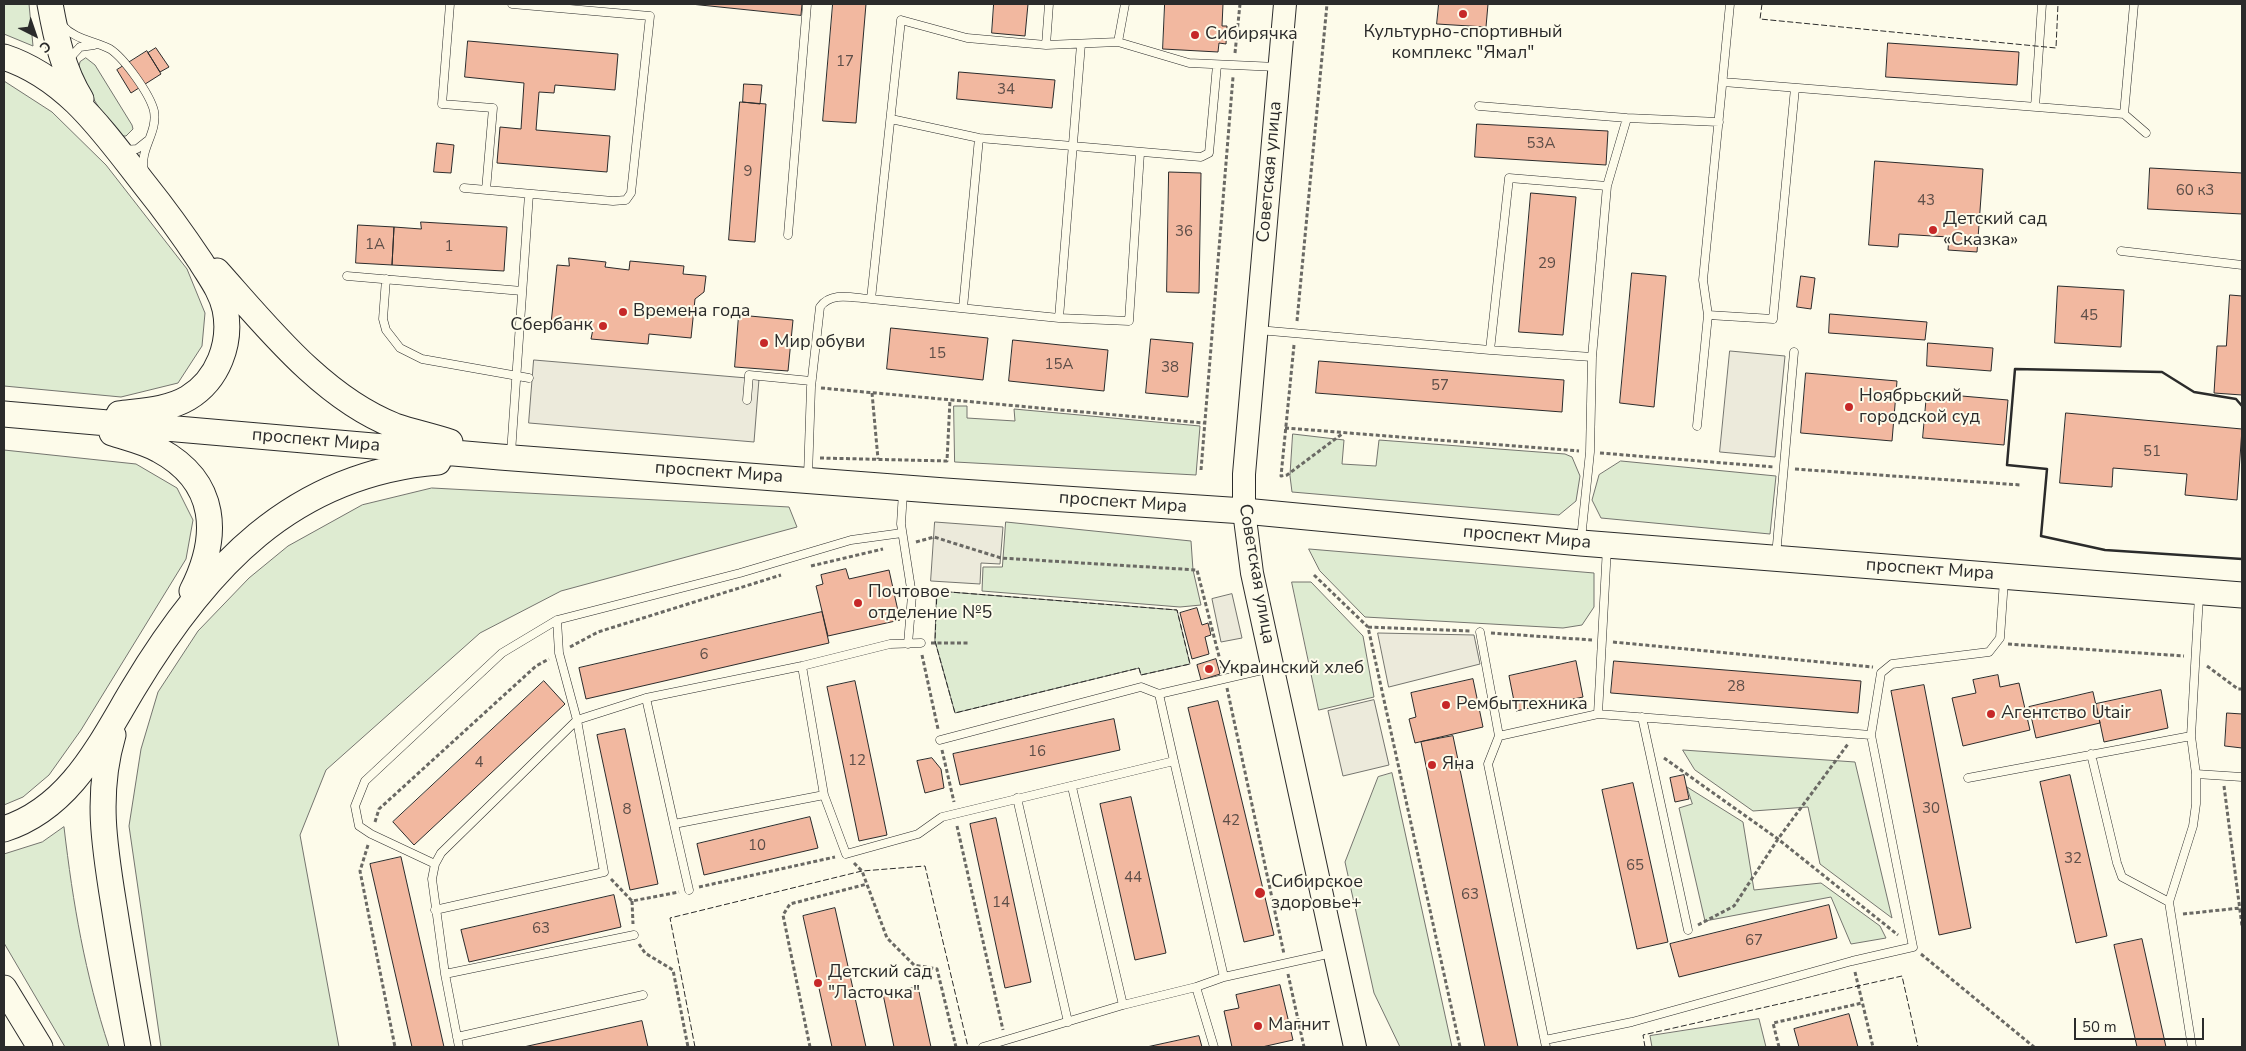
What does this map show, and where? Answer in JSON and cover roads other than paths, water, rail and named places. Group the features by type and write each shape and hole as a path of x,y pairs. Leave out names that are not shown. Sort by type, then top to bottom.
{"main road":[{"name":"Советская улица","path":"1285,4 1255,330 1244,474 1244,512 1252,573 1336,952 1355,1047"},
{"path":"51,8 56,36 68,72 77,92 106,135 181,231 286,348 312,372 349,401 394,425 506,457"},
{"path":"4,57 51,80 76,102 106,135"},
{"path":"77,421 162,408 179,402 187,399 204,386 217,369 225,350 227,328 225,308 217,288 181,231"},
{"name":"проспект Мира","path":"4,414 506,457 1244,512 1581,543 2242,595"},
{"path":"77,421 158,449 180,464 198,484 207,504 211,527 208,548 199,577 176,623"},
{"path":"4,830 23,823 44,810 65,791 84,769 118,718 146,667 176,623 218,571 251,538 281,516 322,493 354,479 395,468 506,457"},
{"path":"118,718 104,772 102,803 105,852 138,1047"},
{"path":"4,988 40,1047"}],"lane":[{"path":"450,4 442,104 493,108 486,190"},
{"path":"464,188 613,201 626,200 631,193 650,16 512,4"},
{"path":"788,236 807,4"},
{"path":"1046,45 1049,4"},
{"path":"1118,42 1125,4"},
{"path":"1697,426 1708,315 1703,280 1730,4"},
{"path":"2035,107 2042,4"},
{"path":"2124,114 2134,4"},
{"path":"51,8 72,34 117,54 146,93 154,111 155,123 144,154 143,166 149,190"},
{"path":"871,299 901,20 967,38 1046,45 1118,42 1175,60 1217,65 1279,67"},
{"path":"1058,318 1081,44"},
{"path":"68,72 68,60 75,51 85,45 99,45"},
{"path":"891,119 979,138 1201,157 1209,153 1217,65"},
{"path":"1723,82 2124,114 2146,133"},
{"path":"1708,315 1773,319 1796,88"},
{"path":"1479,106 1627,118 1719,122"},
{"path":"1581,543 1590,452 1592,357 1608,186 1627,118"},
{"path":"106,135 122,149 132,151 142,146 152,134"},
{"path":"963,308 979,138"},
{"path":"807,479 811,384 818,317 820,307 824,301 833,297 871,299 1058,318 1129,321 1140,153"},
{"path":"1490,350 1509,178 1608,186"},
{"path":"506,457 517,378 529,194"},
{"path":"2121,251 2242,266"},
{"path":"347,276 522,291"},
{"path":"386,279 383,319 386,330 400,348 422,358 517,378 529,378"},
{"path":"1255,330 1592,357"},
{"path":"1776,558 1794,352"},
{"path":"747,400 749,375 811,384"},
{"path":"904,488 900,524 912,595 908,644"},
{"path":"434,864 371,834 359,826 354,806 364,781 502,653 558,620 740,572 851,540 902,533"},
{"path":"1598,714 1607,545"},
{"path":"1480,632 1499,736 1488,764 1546,1044 1852,961 1912,947 1871,735 1881,673 1892,664 1988,652 2000,638 2004,576"},
{"path":"2192,1047 2169,902 2193,826 2196,804 2196,774 2191,736 2199,592"},
{"path":"435,910 604,872 577,720 559,654 558,620"},
{"path":"459,1047 435,910 432,879 434,864 441,852 577,720 646,698 802,666 890,644 921,643"},
{"path":"802,666 824,795 846,854 918,834 942,817 1174,761"},
{"path":"940,740 1141,687 1159,694 1273,668"},
{"path":"1159,694 1224,977"},
{"path":"646,698 688,890"},
{"path":"1499,736 1598,714 1871,735"},
{"path":"1642,717 1688,930"},
{"path":"1968,778 2191,736"},
{"path":"2091,754 2122,877 2169,902"},
{"path":"2196,774 2242,777"},
{"path":"1072,787 1123,1005"},
{"path":"674,824 824,795"},
{"path":"1017,798 1068,1022"},
{"path":"445,974 634,935"},
{"path":"983,1047 1123,1005 1196,987 1224,977 1336,952"},
{"path":"1196,987 1214,1047"},
{"path":"457,1037 643,995"}],"place":[{"name":"Культурно-спортивный комплекс \"Ямал\"","path":"1463,14"},
{"name":"Сибирячка","path":"1195,35"},
{"name":"Детский сад «Сказка»","path":"1933,230"},
{"name":"Времена года","path":"623,312"},
{"name":"Сбербанк","path":"603,326"},
{"name":"Мир обуви","path":"764,343"},
{"name":"Ноябрьский городской суд","path":"1849,407"},
{"name":"Почтовое отделение №5","path":"858,603"},
{"name":"Украинский хлеб","path":"1209,669"},
{"name":"Рембыттехника","path":"1446,705"},
{"name":"Агентство Utair","path":"1991,714"},
{"name":"Яна","path":"1432,765"},
{"name":"Сибирское здоровье+","path":"1260,893"},
{"name":"Детский сад \"Ласточка\"","path":"818,983"},
{"name":"Магнит","path":"1258,1026"}]}
